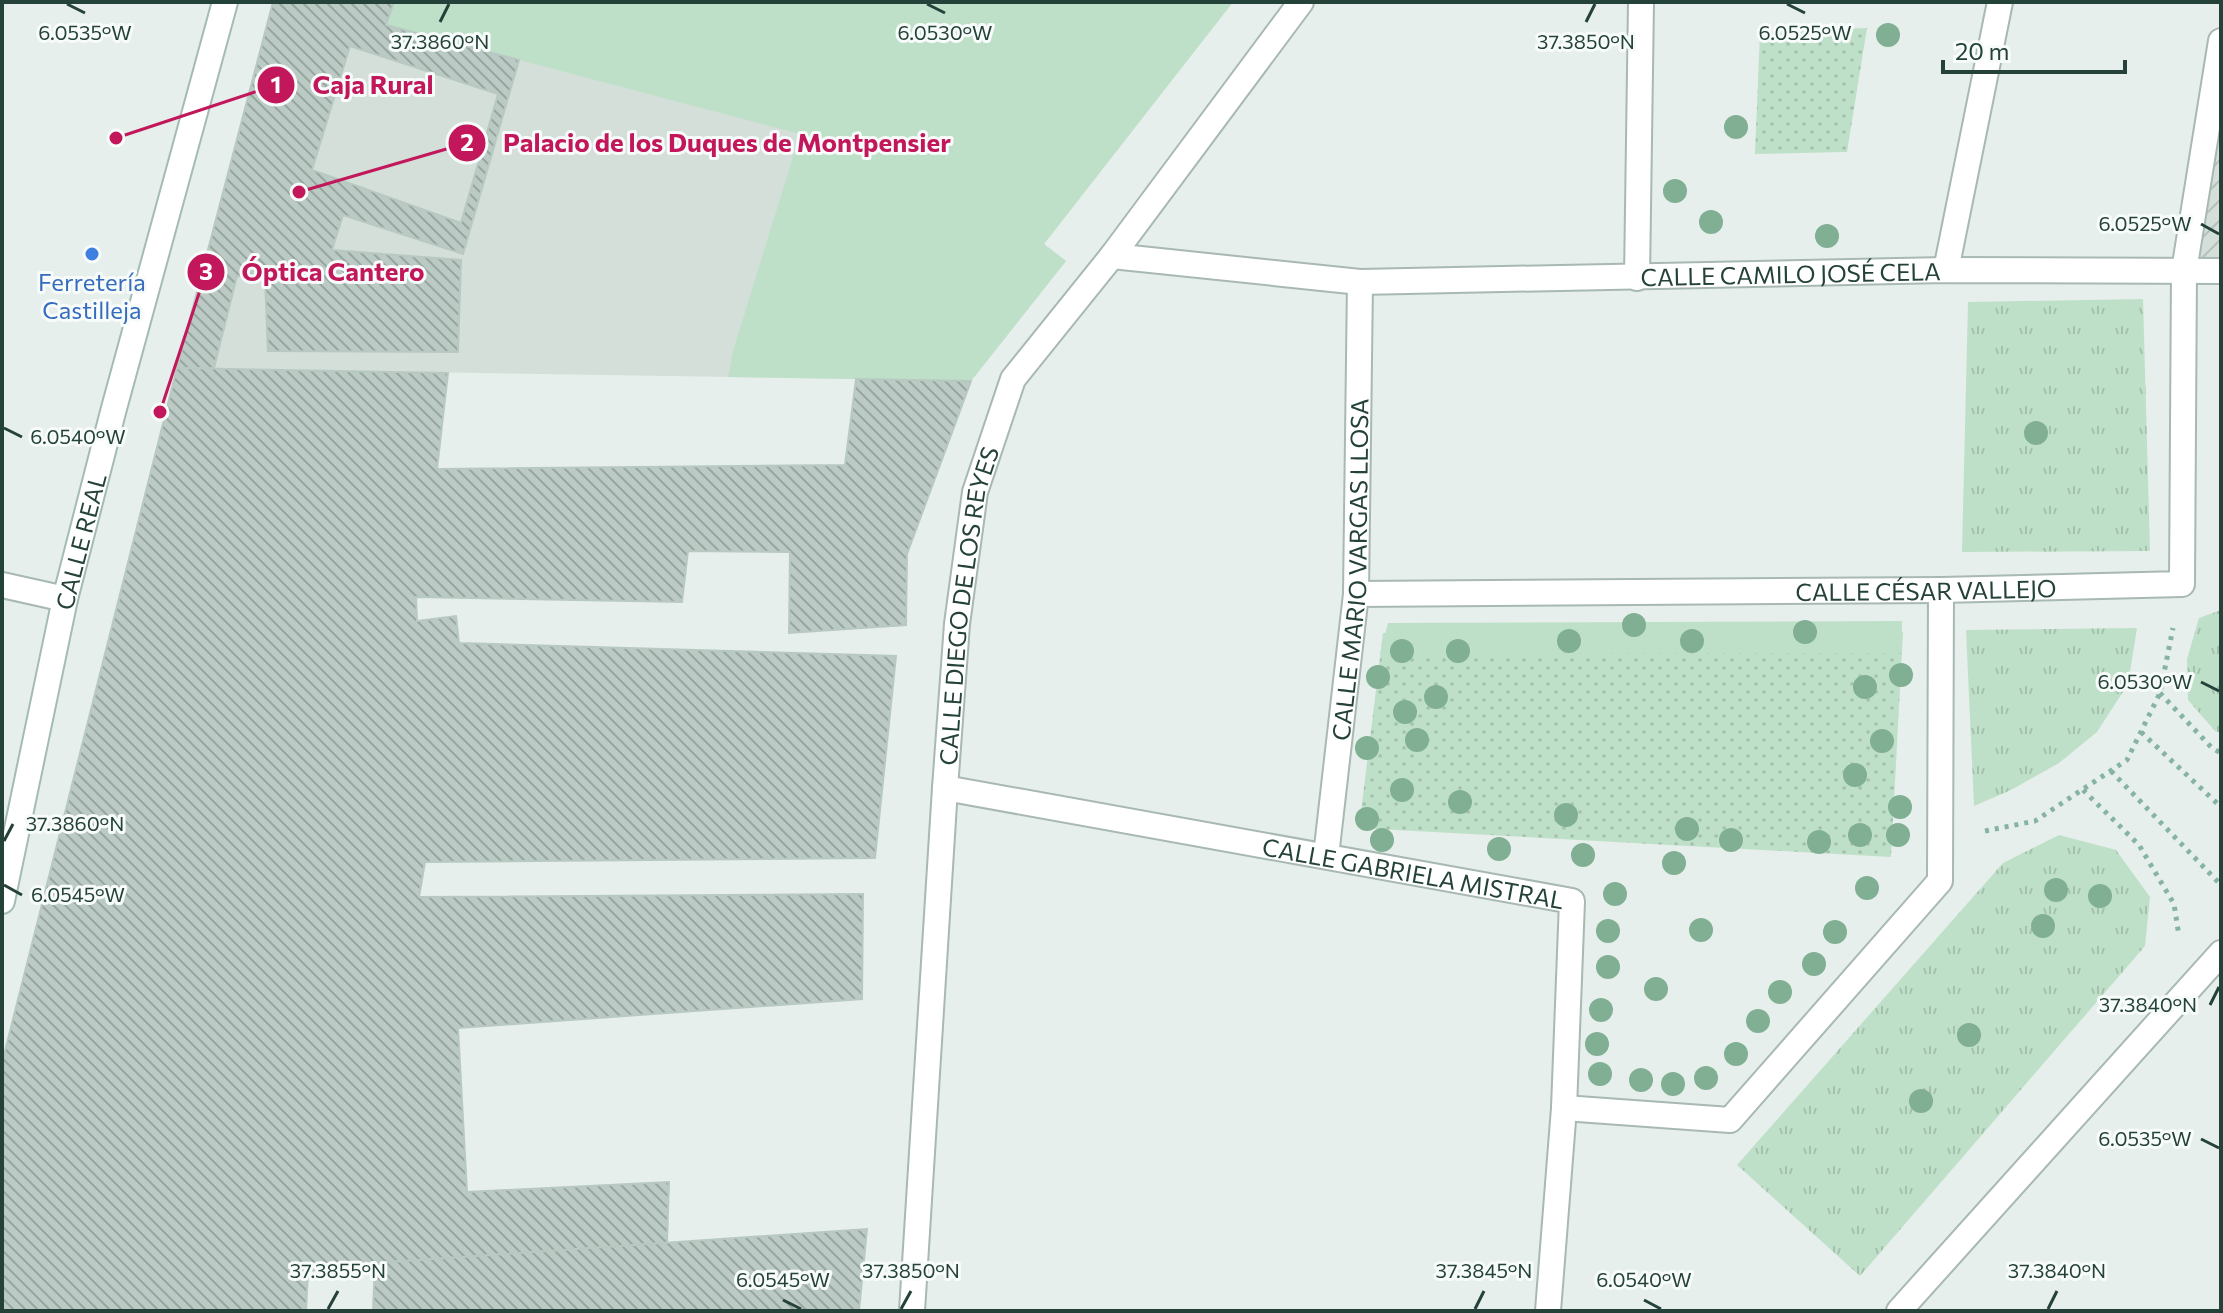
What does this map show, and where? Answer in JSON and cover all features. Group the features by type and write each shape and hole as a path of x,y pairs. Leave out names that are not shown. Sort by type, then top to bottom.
{"street":[{"name":"CALLE REAL","path":"2,901 65,599 225,2"},
{"name":"CALLE DIEGO DE LOS REYES","path":"912,1311 957,624 975,492 1013,379 1112,256 1301,2"},
{"path":"1637,278 1641,2"},
{"path":"1946,270 2000,2"},
{"path":"2182,584 2184,271 2221,41"},
{"name":"CALLE CAMILO JOSÉ CELA","path":"1112,256 1360,282 1946,270 2221,271"},
{"name":"CALLE MARIO VARGAS LLOSA","path":"1326,856 1356,594 1360,282"},
{"name":"CALLE CÉSAR VALLEJO","path":"1356,594 1941,590 2182,584"},
{"path":"2,585 65,599"},
{"path":"1564,1108 1730,1120 1940,881 1941,590"},
{"name":"CALLE GABRIELA MISTRAL","path":"945,788 1572,901 1564,1108 1548,1311"},
{"path":"1899,1311 2221,953"}],"path":[{"path":"1939,841 2035,821 2127,760 2160,693 2182,584"},
{"path":"2160,693 2212,748 2221,753"},
{"path":"2141,732 2221,807"},
{"path":"2111,771 2221,885"},
{"path":"2083,790 2139,845 2174,904 2187,991"}],"shaded area":[{"path":"273,2 1233,2 1044,244 1066,261 971,381 177,368"},
{"path":"2221,41 2221,270 2184,271"}],"green space":[{"path":"394,2 1233,2 1044,244 1066,261 971,381 728,377 733,351 800,134 387,25"},
{"path":"1867,28 1847,152 1755,154 1760,32"},
{"path":"2143,299 2150,551 1962,552 1968,302"},
{"path":"2221,610 2221,733 2215,731 2188,700 2187,659 2199,618"},
{"path":"1902,621 1902,653 1380,654 1388,623"},
{"path":"2137,628 2128,684 2097,732 2059,763 2011,790 1974,806 1966,630"},
{"path":"1903,632 1891,857 1359,828 1383,633"},
{"path":"2059,835 2116,850 2150,897 2145,946 1860,1276 1737,1165 2003,863"}],"building":[{"path":"273,2 394,2 386,25 519,60 463,254 343,215 332,250 461,260 458,352 268,351 265,279 237,276 214,368 177,368","holes":["350,46 498,94 461,223 312,170"]},
{"path":"177,368 448,373 437,469 845,465 856,379 971,381 907,554 906,625 789,633 790,552 688,551 682,602 416,597 417,621 456,616 459,643 896,656 875,858 425,862 419,897 863,894 862,999 458,1028 467,1192 669,1182 667,1243 375,1263 308,1271 306,1311 2,1311 2,1063"},
{"path":"867,1229 859,1311 373,1311 375,1263"}],"place":[{"name":"Caja Rural","path":"116,138"},
{"name":"Palacio de los Duques de Montpensier","path":"299,192"},
{"name":"Ferretería Castilleja","path":"92,254"},
{"name":"Óptica Cantero","path":"160,412"}]}
